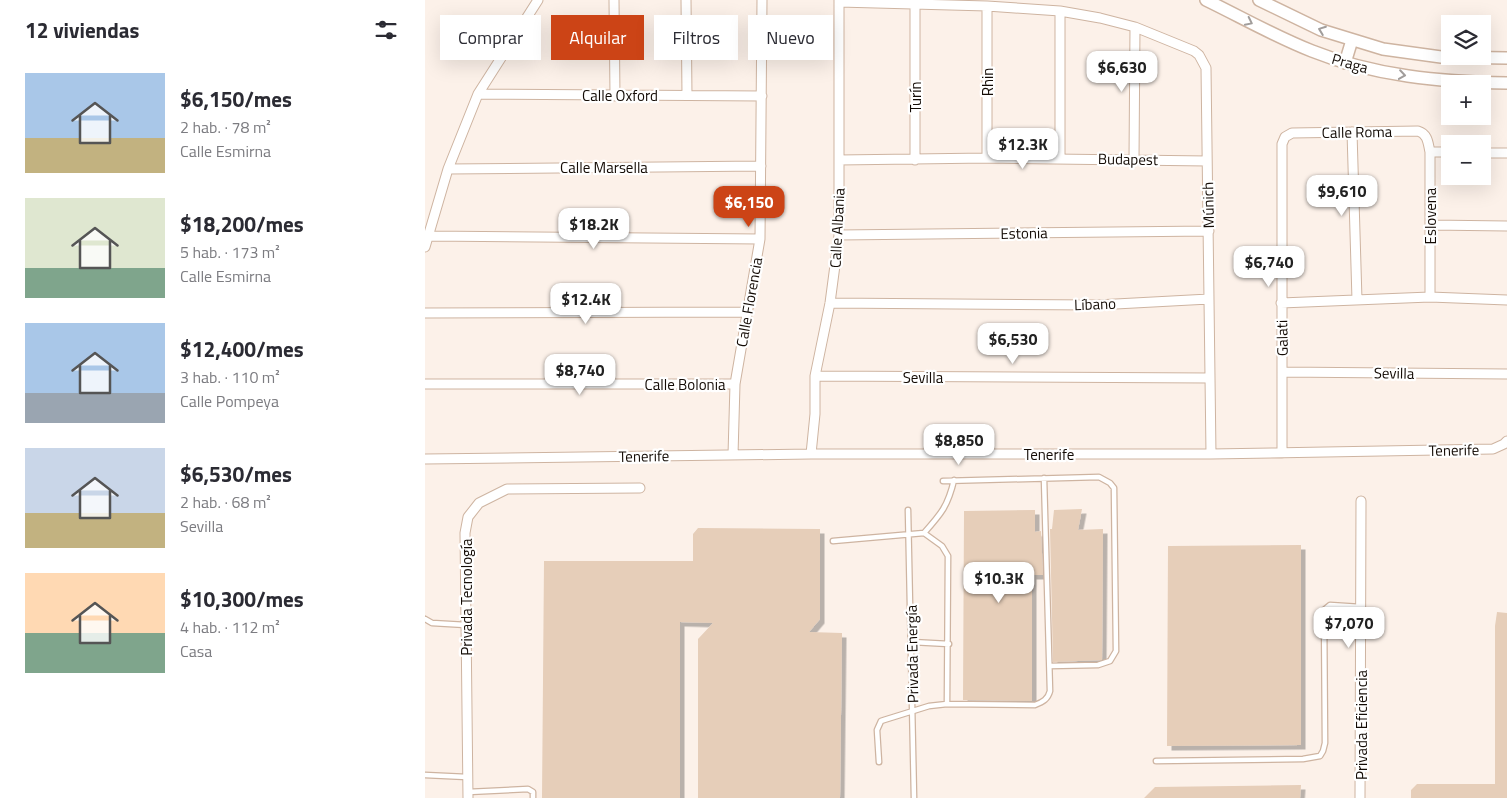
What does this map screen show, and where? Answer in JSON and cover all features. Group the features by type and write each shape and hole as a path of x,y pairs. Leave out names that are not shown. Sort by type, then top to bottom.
{"street":[{"path":"425,247 448,169 478,94 538,0"},
{"path":"614,0 615,96"},
{"path":"686,0 687,95"},
{"name":"Calle Florencia","path":"733,455 735,384 760,239 762,0"},
{"name":"Praga","path":"1206,0 1281,38 1345,63 1387,73 1435,80 1507,83"},
{"name":"Praga","path":"1259,0 1321,30 1383,49 1441,58 1507,58"},
{"path":"839,1 987,6 1060,11 1135,27 1134,159"},
{"name":"Calle Albania","path":"811,454 815,414 815,376 830,303 839,235 839,1"},
{"name":"Turín","path":"915,4 915,160"},
{"name":"Rhin","path":"987,6 987,158"},
{"path":"1060,11 1060,159"},
{"name":"Múnich","path":"1135,27 1194,51 1199,54 1206,68 1211,454"},
{"path":"1345,63 1351,40"},
{"name":"Calle Oxford","path":"478,94 762,96"},
{"name":"Calle Roma","path":"1288,135 1292,133 1418,131 1425,135"},
{"path":"1352,132 1357,300"},
{"name":"Galati","path":"1282,453 1282,144 1288,135"},
{"name":"Eslovena","path":"1425,135 1430,152 1430,297"},
{"path":"1430,152 1441,152"},
{"path":"1491,153 1507,153"},
{"name":"Budapest","path":"839,160 987,158 1207,161"},
{"name":"Calle Marsella","path":"448,169 761,166"},
{"path":"1431,225 1507,226"},
{"name":"Estonia","path":"839,235 1209,231"},
{"path":"428,236 760,239"},
{"path":"1281,303 1430,297 1507,300"},
{"name":"Líbano","path":"830,303 1087,305 1209,299"},
{"path":"425,313 747,312"},
{"name":"Sevilla","path":"1282,372 1507,374"},
{"name":"Sevilla","path":"815,376 1210,378"},
{"name":"Calle Bolonia","path":"425,384 735,384"},
{"name":"Tenerife","path":"425,459 811,454 1282,453 1493,449 1504,444 1507,440"},
{"name":"Privada Tecnología","path":"468,795 465,533 468,517 479,503 507,489 640,488"},
{"name":"Privada Eficiencia","path":"1360,798 1361,501"}],"lane":[{"path":"943,481 1099,477 1110,483 1114,488 1116,651 1110,661 1099,665 1050,666"},
{"path":"879,762 877,730 881,721 929,706 947,704 1035,705 1044,702 1049,696 1051,691 1044,478"},
{"path":"924,533 943,511 951,496 954,480"},
{"name":"Privada Energía","path":"908,510 914,798"},
{"path":"833,540 924,533 942,546 948,556 949,644 947,704"},
{"path":"1156,762 1303,759 1320,756 1325,743 1324,610 1329,605 1361,607"},
{"path":"425,619 432,623 466,625"},
{"path":"912,642 949,644"},
{"path":"425,775 467,777"},
{"path":"468,795 528,789 533,792 533,798"}],"building":[{"path":"1082,509 1078,530 1103,529 1102,660 1053,662 1050,529 1052,529 1054,510"},
{"path":"1035,510 1035,532 1041,531 1043,575 1032,575 1032,701 963,700 964,511"},
{"path":"698,528 820,529 820,619 809,632 842,633 840,798 698,798 698,639 713,623 680,622 680,798 542,798 544,561 693,561 693,534"},
{"path":"1301,545 1301,745 1167,746 1168,546"},
{"path":"1497,612 1507,613 1507,798 1411,798 1411,790 1417,784 1495,784 1495,626"},
{"path":"1301,785 1300,798 1144,798 1155,787"}]}
